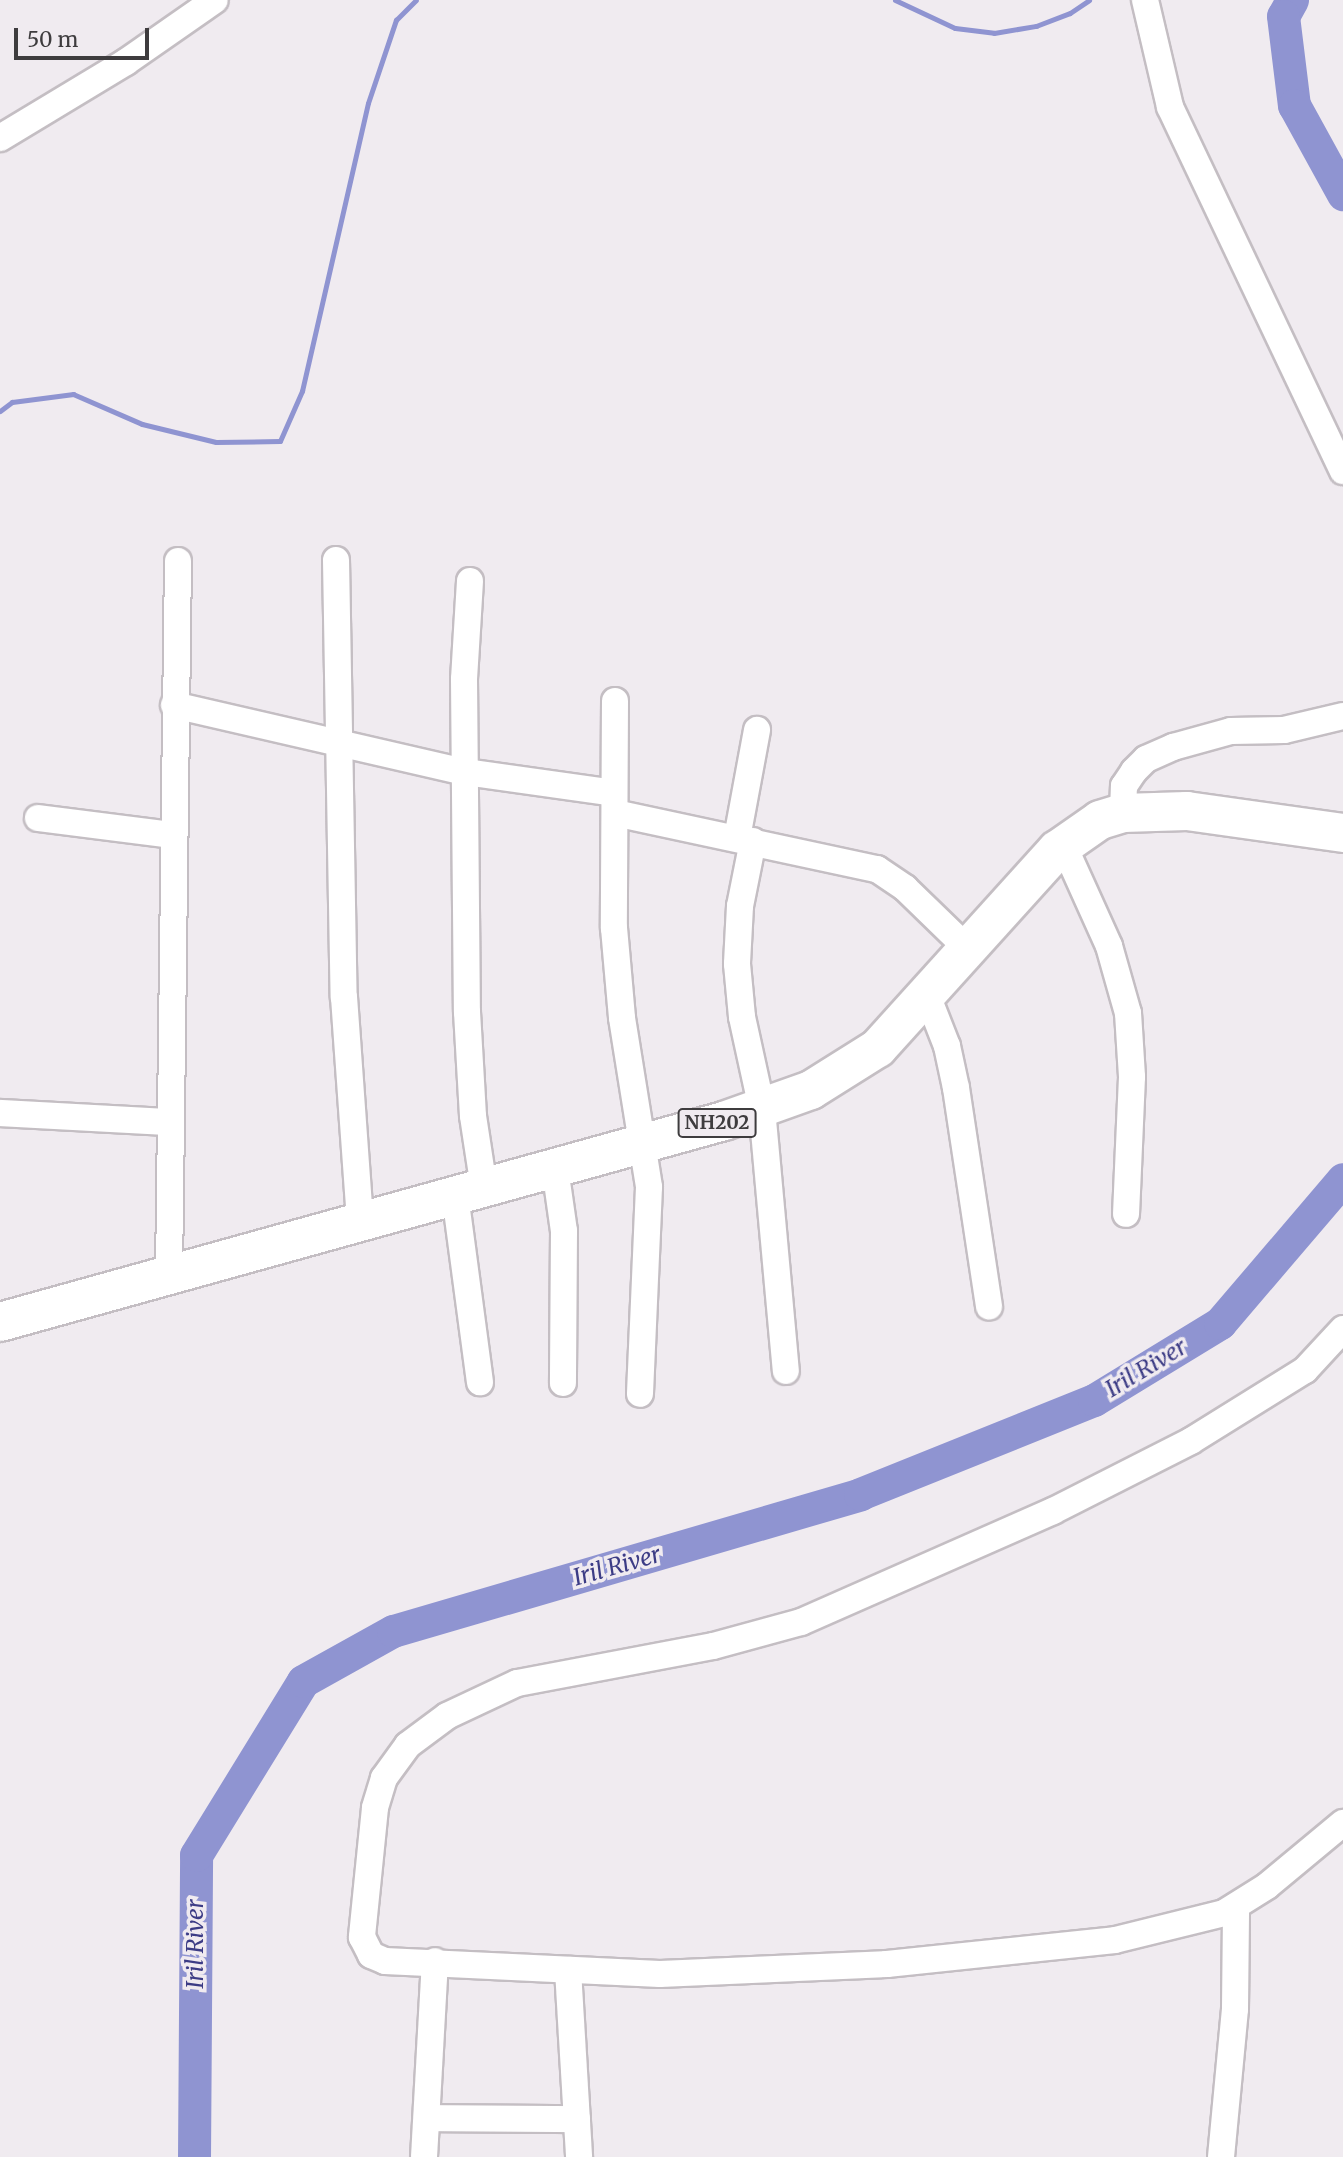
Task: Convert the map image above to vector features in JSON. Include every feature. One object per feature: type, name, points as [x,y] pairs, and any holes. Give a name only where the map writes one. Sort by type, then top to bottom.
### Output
[{"type":"highway","name":"NH202","points":[[0,1322],[762,1109],[837,1076],[878,1048],[1063,844],[1084,827],[1123,813],[1218,813],[1343,833]]},
{"type":"street","points":[[0,138],[126,62],[215,0]]},
{"type":"street","points":[[1146,8],[1170,107],[1343,471]]},
{"type":"street","points":[[336,560],[344,997],[360,1222]]},
{"type":"street","points":[[169,1275],[168,1122],[178,561]]},
{"type":"street","points":[[470,581],[466,772],[467,1012],[473,1116],[470,1191],[480,1382]]},
{"type":"street","points":[[615,701],[614,928],[621,1005],[649,1187],[640,1394]]},
{"type":"street","points":[[174,705],[614,803],[745,840],[877,869],[905,888],[967,948]]},
{"type":"street","points":[[1123,813],[1124,786],[1134,771],[1146,759],[1173,747],[1231,731],[1284,730],[1343,716]]},
{"type":"street","points":[[757,730],[745,840],[737,964],[742,1017],[762,1109],[786,1371]]},
{"type":"street","points":[[38,818],[172,835]]},
{"type":"street","points":[[1063,844],[1109,946],[1128,1013],[1132,1077],[1126,1214]]},
{"type":"street","points":[[927,995],[947,1046],[956,1088],[989,1307]]},
{"type":"street","points":[[0,1113],[168,1122]]},
{"type":"street","points":[[555,1168],[564,1231],[563,1383]]},
{"type":"street","points":[[1343,1329],[1305,1370],[1191,1441],[1053,1511],[826,1612],[713,1646],[517,1683],[447,1716],[408,1745],[384,1778],[374,1808],[363,1915],[364,1947],[371,1955],[385,1961],[687,1973],[887,1964],[1115,1940],[1178,1927],[1236,1907],[1343,1823]]},
{"type":"street","points":[[1221,2157],[1235,2009],[1236,1907]]},
{"type":"street","points":[[424,2157],[435,1961]]},
{"type":"street","points":[[568,1970],[579,2157]]},
{"type":"street","points":[[427,2118],[578,2119]]},
{"type":"waterway","points":[[0,411],[12,402],[73,394],[142,424],[216,442],[280,441],[302,391],[368,103],[396,20],[416,0]]},
{"type":"waterway","points":[[895,0],[955,28],[994,33],[1036,26],[1070,13],[1089,0]]},
{"type":"waterway","name":"Iril River","points":[[1292,0],[1283,16],[1294,105],[1343,194]]},
{"type":"waterway","name":"Iril River","points":[[194,2157],[196,1855],[303,1681],[393,1631],[860,1494],[1094,1400],[1220,1323],[1343,1179]]}]
